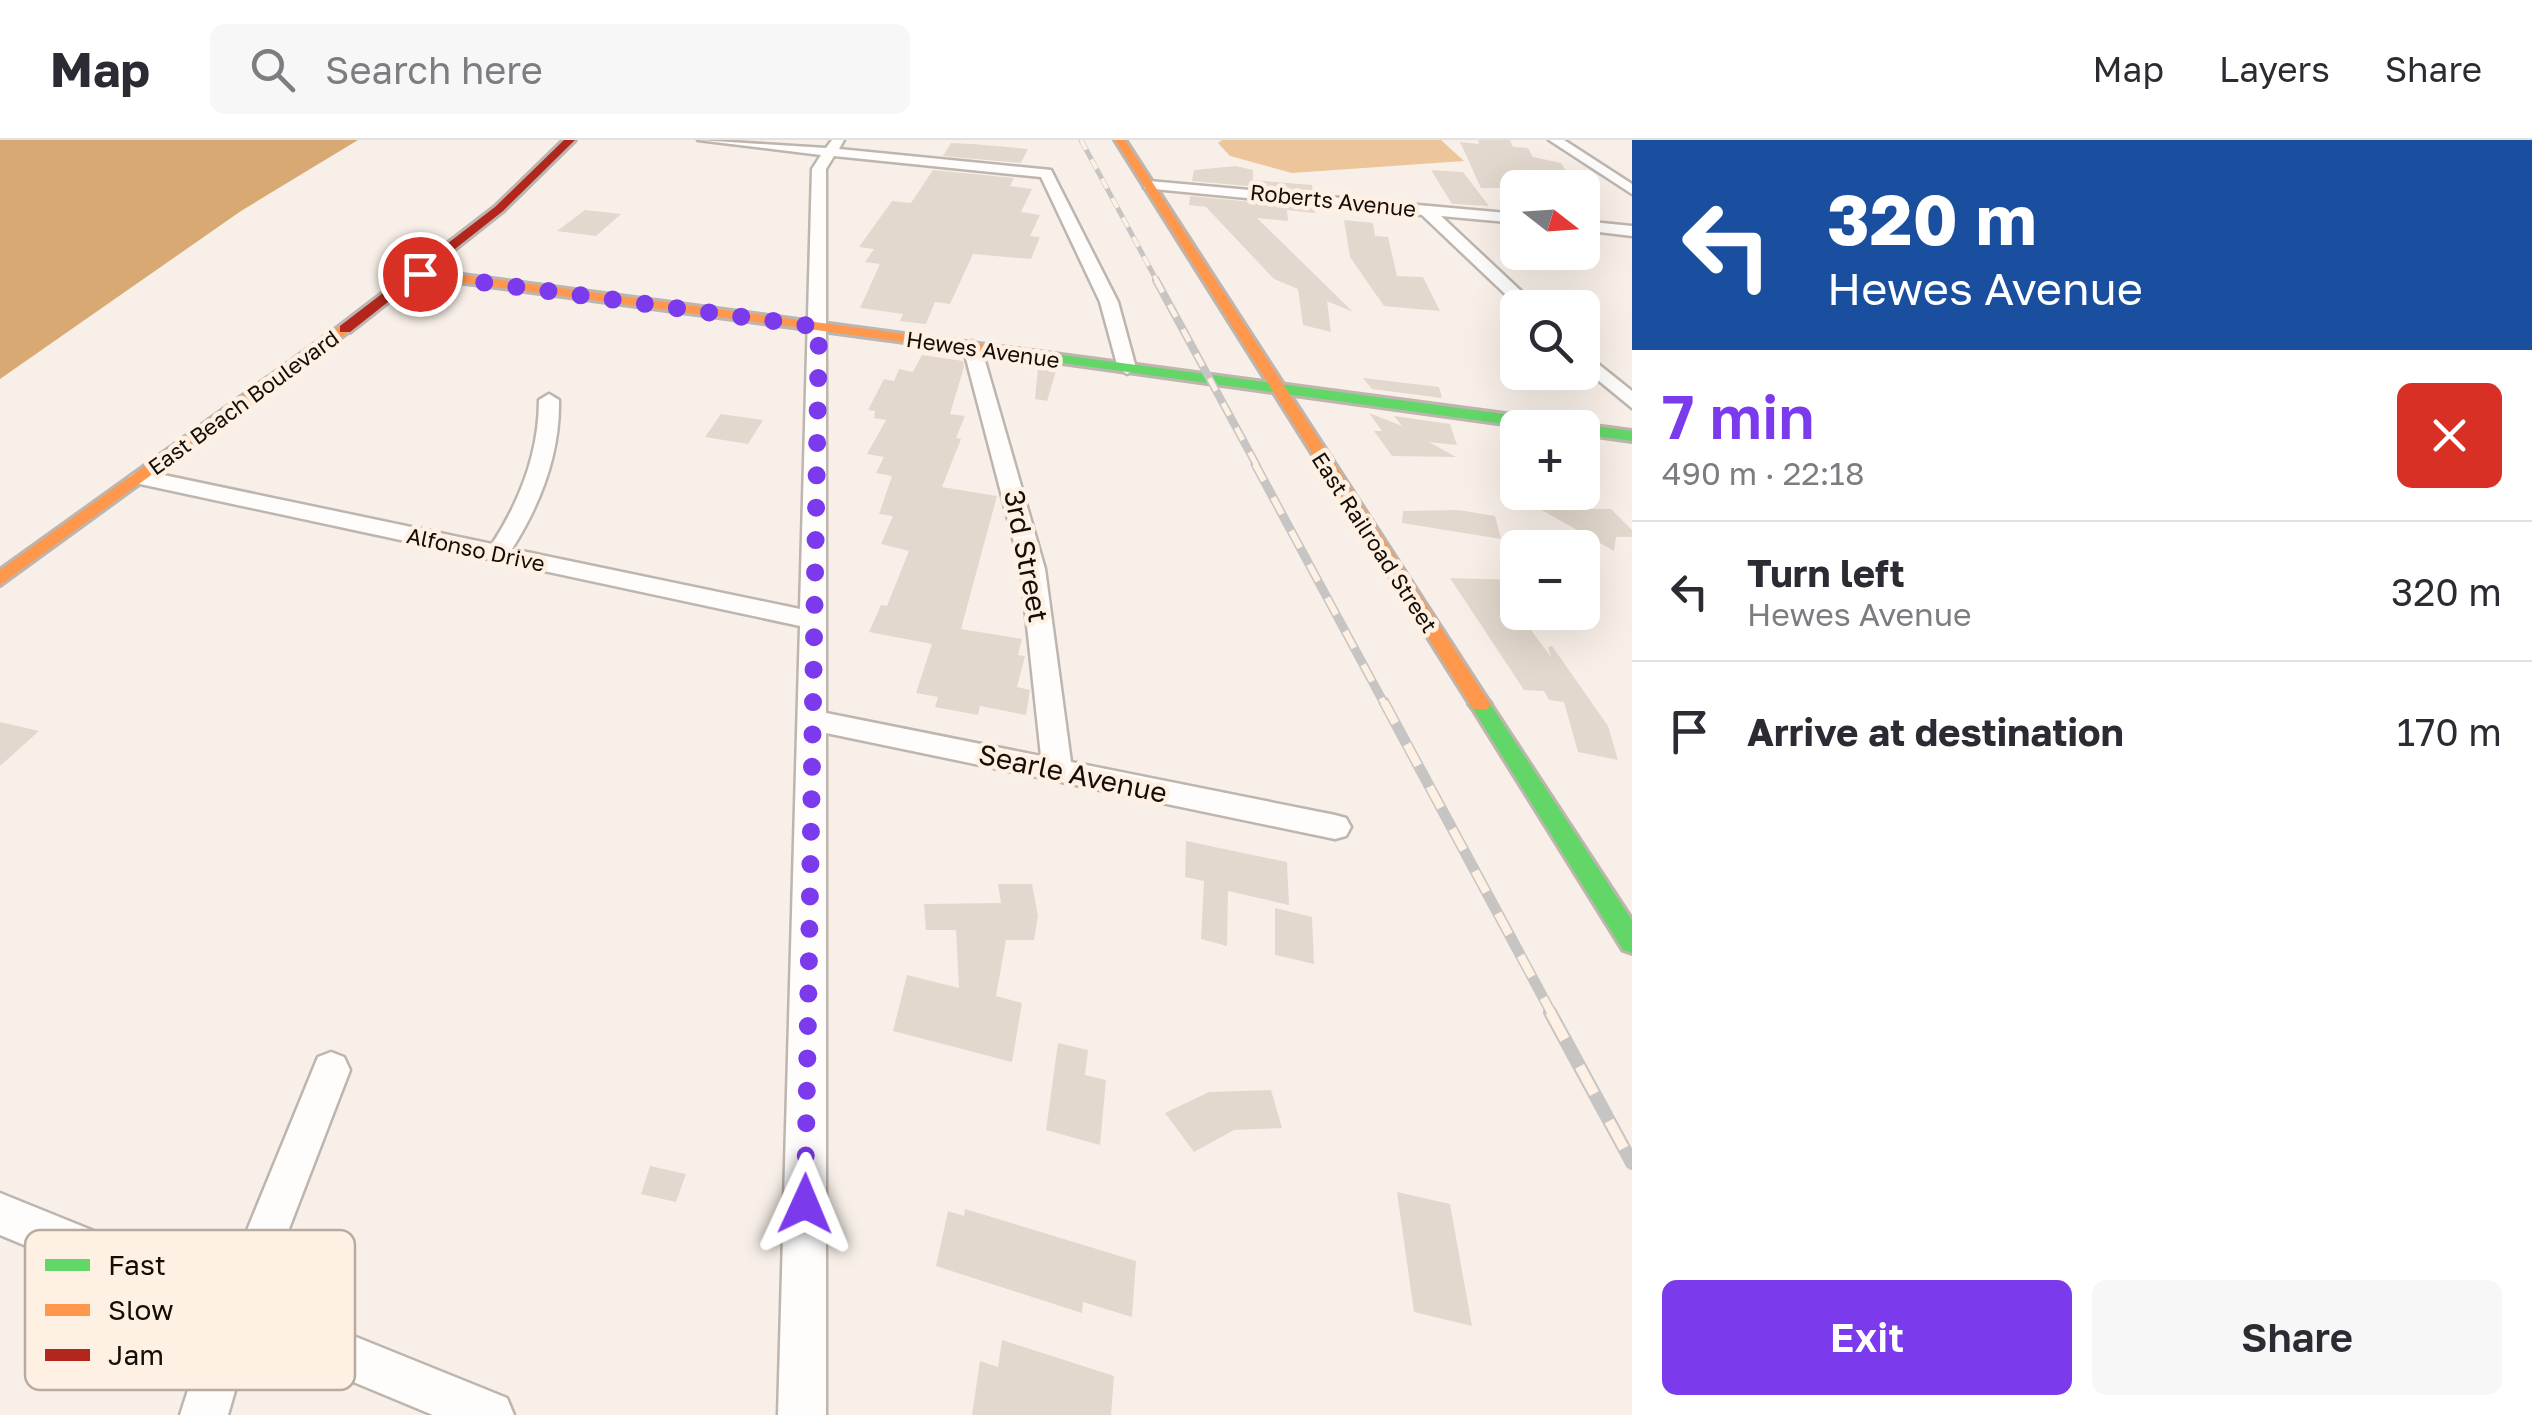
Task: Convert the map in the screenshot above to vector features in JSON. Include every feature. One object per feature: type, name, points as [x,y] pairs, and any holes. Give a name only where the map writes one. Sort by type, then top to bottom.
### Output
[{"type":"main road","name":"East Beach Boulevard","points":[[0,554],[395,270],[499,186],[540,140]]},
{"type":"main road","name":"East Beach Boulevard","points":[[0,579],[420,274],[499,208],[570,140]]},
{"type":"main road","name":"East Railroad Street","points":[[1120,140],[1632,942]]},
{"type":"main road","name":"Hewes Avenue","points":[[395,270],[1500,418]]},
{"type":"main road","points":[[1600,432],[1632,436]]},
{"type":"street","points":[[704,140],[832,146],[1046,174],[1109,302],[1127,368]]},
{"type":"street","points":[[1555,140],[1632,190]]},
{"type":"street","points":[[802,1415],[819,170],[832,146]]},
{"type":"street","name":"Roberts Avenue","points":[[1149,186],[1500,217]]},
{"type":"street","points":[[1426,210],[1512,290]]},
{"type":"street","points":[[1600,227],[1632,230]]},
{"type":"street","name":"3rd Street","points":[[972,347],[1033,569],[1057,770]]},
{"type":"street","points":[[1600,373],[1632,402]]},
{"type":"street","points":[[497,554],[519,523],[532,486],[551,425],[549,400]]},
{"type":"street","name":"Alfonso Drive","points":[[140,478],[813,620]]},
{"type":"street","name":"Searle Avenue","points":[[812,720],[1335,827]]},
{"type":"street","points":[[1598,889],[1632,896]]},
{"type":"street","points":[[267,1230],[331,1070]]},
{"type":"street","points":[[0,1214],[38,1230]]},
{"type":"street","points":[[355,1361],[490,1415]]},
{"type":"street","points":[[204,1415],[211,1390]]},
{"type":"shaded area","points":[[0,140],[358,140],[241,211],[0,379]]},
{"type":"shaded area","points":[[1441,140],[1464,161],[1292,173],[1230,156],[1218,143]]},
{"type":"building","points":[[1478,140],[1510,140],[1513,147],[1528,148],[1533,157],[1561,163],[1565,170],[1500,170],[1500,188],[1481,188],[1460,142],[1479,144]]},
{"type":"building","points":[[951,143],[1028,149],[1021,163],[943,156]]},
{"type":"building","points":[[1236,166],[1253,170],[1253,180],[1312,185],[1313,192],[1192,181],[1194,170]]},
{"type":"building","points":[[933,170],[1014,178],[1010,186],[1032,189],[1021,212],[1040,215],[1030,236],[1040,237],[1031,259],[973,254],[950,304],[935,302],[926,324],[900,321],[903,314],[860,308],[880,264],[865,262],[874,249],[859,247],[892,201],[911,203]]},
{"type":"building","points":[[1431,170],[1463,172],[1489,206],[1452,204]]},
{"type":"building","points":[[1190,196],[1315,208],[1315,213],[1287,210],[1288,221],[1257,218],[1353,312],[1327,301],[1331,332],[1303,325],[1298,289],[1274,279],[1206,207],[1189,205]]},
{"type":"building","points":[[585,210],[621,214],[596,236],[557,231]]},
{"type":"building","points":[[1344,220],[1373,223],[1375,236],[1388,237],[1397,276],[1423,277],[1440,311],[1384,306],[1350,257]]},
{"type":"building","points":[[922,355],[963,361],[964,367],[950,414],[965,416],[956,438],[961,439],[942,487],[997,496],[961,629],[1022,639],[1018,655],[1025,656],[1017,687],[1030,690],[1026,715],[980,706],[978,715],[935,707],[938,697],[916,693],[932,644],[869,632],[881,605],[887,606],[909,551],[881,544],[893,516],[879,514],[892,476],[876,473],[884,457],[867,454],[886,420],[874,418],[875,411],[868,410],[884,379],[894,381],[899,369],[913,372]]},
{"type":"building","points":[[1038,368],[1056,371],[1047,401],[1035,399]]},
{"type":"building","points":[[1363,378],[1439,387],[1442,398],[1372,389]]},
{"type":"building","points":[[1369,413],[1402,426],[1394,416],[1450,424],[1457,445],[1429,442],[1456,457],[1392,456],[1374,431],[1382,431]]},
{"type":"building","points":[[721,414],[763,420],[748,444],[705,437]]},
{"type":"building","points":[[1611,509],[1632,530],[1632,537],[1616,537],[1614,551],[1600,543],[1600,530],[1577,530],[1542,510]]},
{"type":"building","points":[[1459,510],[1495,516],[1500,539],[1402,523],[1403,511]]},
{"type":"building","points":[[1450,578],[1500,579],[1500,630],[1531,630],[1551,657],[1548,647],[1552,646],[1608,726],[1618,760],[1578,752],[1564,702],[1549,700],[1544,691],[1524,690]]},
{"type":"building","points":[[0,722],[39,731],[0,766]]},
{"type":"building","points":[[1186,841],[1287,862],[1289,905],[1228,891],[1227,946],[1201,939],[1204,881],[1185,877]]},
{"type":"building","points":[[998,884],[1032,884],[1038,916],[1034,940],[1006,940],[996,996],[1022,1003],[1012,1062],[893,1031],[907,975],[959,988],[956,930],[926,930],[924,904],[1001,903]]},
{"type":"building","points":[[1275,908],[1312,917],[1314,964],[1275,955]]},
{"type":"building","points":[[1058,1043],[1088,1050],[1085,1075],[1106,1080],[1100,1145],[1046,1130]]},
{"type":"building","points":[[1271,1090],[1282,1128],[1234,1130],[1194,1152],[1165,1113],[1209,1092]]},
{"type":"building","points":[[650,1166],[686,1174],[676,1202],[641,1194]]},
{"type":"building","points":[[1397,1192],[1450,1204],[1472,1326],[1414,1312]]},
{"type":"building","points":[[965,1209],[1136,1261],[1132,1317],[1083,1302],[1082,1313],[936,1266],[948,1211],[964,1216]]},
{"type":"building","points":[[1002,1340],[1114,1376],[1111,1415],[972,1415],[980,1361],[998,1367]]},
{"type":"railway","points":[[1081,140],[1158,283]]},
{"type":"railway","points":[[1156,280],[1257,466]]},
{"type":"railway","points":[[1255,464],[1385,705]]},
{"type":"railway","points":[[1384,702],[1552,1014]]},
{"type":"railway","points":[[1550,1012],[1632,1163]]},
{"type":"traffic: fast","points":[[1031,355],[1500,418]]},
{"type":"traffic: fast","points":[[1600,432],[1632,436]]},
{"type":"traffic: fast","points":[[1480,704],[1632,942]]},
{"type":"traffic: slow","points":[[1120,140],[1480,704]]},
{"type":"traffic: slow","points":[[395,270],[1031,355]]},
{"type":"traffic: slow","points":[[0,579],[345,329]]},
{"type":"traffic: jam","points":[[345,329],[499,209],[570,140]]},
{"type":"route","points":[[420,274],[819,327],[805,1204]]}]
